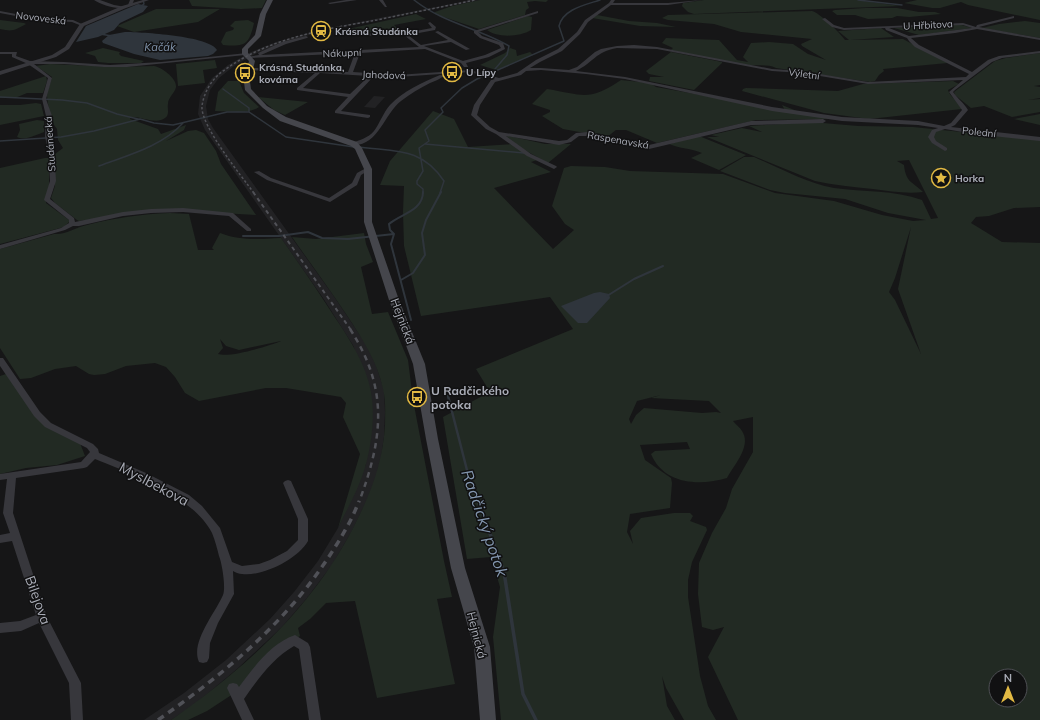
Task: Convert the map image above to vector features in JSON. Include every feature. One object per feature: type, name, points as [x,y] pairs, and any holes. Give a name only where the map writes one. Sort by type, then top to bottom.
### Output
[{"type":"main road","points":[[270,0],[263,14],[258,36],[245,49],[247,56],[252,61],[247,82],[248,90],[256,99],[276,115],[291,122],[354,144]]},
{"type":"main road","name":"Hejnická","points":[[354,144],[362,153],[368,169],[368,222],[394,300],[419,364],[456,560],[482,647],[488,720]]},
{"type":"street","points":[[96,0],[113,6],[124,7]]},
{"type":"street","points":[[0,73],[64,50],[71,43],[76,30],[82,25],[124,7],[131,2],[147,0]]},
{"type":"street","points":[[332,7],[329,1],[355,0]]},
{"type":"street","points":[[381,0],[386,6]]},
{"type":"street","points":[[405,34],[420,46],[463,62],[470,71],[497,78],[519,74],[527,70],[538,61],[560,50],[579,33],[586,21],[611,2],[668,4],[700,0]]},
{"type":"street","points":[[595,14],[617,7],[631,8]]},
{"type":"street","name":"Novoveská","points":[[0,12],[37,19],[73,21],[82,25]]},
{"type":"street","points":[[463,62],[487,56],[503,49],[501,44],[481,37],[475,32],[537,12]]},
{"type":"street","name":"U Hřbitova","points":[[881,28],[909,37],[976,28],[1013,17]]},
{"type":"street","name":"U Hřbitova","points":[[824,19],[838,28],[881,28],[963,24],[976,28],[1040,39]]},
{"type":"street","points":[[350,35],[413,33],[434,29],[430,23]]},
{"type":"street","points":[[411,26],[415,31],[413,33]]},
{"type":"street","points":[[437,32],[468,49]]},
{"type":"street","name":"Nákupní","points":[[257,56],[284,43],[306,36]]},
{"type":"street","name":"U Hřbitova","points":[[909,37],[910,40],[917,46],[973,74]]},
{"type":"street","points":[[420,46],[453,40]]},
{"type":"street","name":"Výletní","points":[[571,71],[578,70],[597,53],[604,49],[645,47],[772,70],[802,72],[868,83],[968,78]]},
{"type":"street","name":"Nákupní","points":[[28,64],[56,62],[108,66],[136,65],[247,56],[426,48]]},
{"type":"street","points":[[350,74],[358,52]]},
{"type":"street","points":[[945,149],[934,142],[931,137],[934,131],[953,124],[965,110],[963,105],[953,96],[951,92],[952,89],[960,85],[990,61],[1001,57],[1040,52]]},
{"type":"street","points":[[0,53],[15,53],[14,56],[28,64]]},
{"type":"street","name":"Studánecká","points":[[28,64],[50,78],[44,99],[49,116],[48,138],[51,149],[53,181],[48,200],[72,219],[72,224]]},
{"type":"street","name":"Polední","points":[[527,70],[542,68],[624,78],[772,109],[842,119],[918,123],[963,131],[1040,139]]},
{"type":"street","name":"Jahodová","points":[[250,69],[419,76],[470,71]]},
{"type":"street","points":[[318,72],[299,89],[351,96]]},
{"type":"street","points":[[354,144],[366,140],[376,134],[392,106],[406,95],[427,82],[451,73]]},
{"type":"street","points":[[368,116],[338,112],[351,96],[372,75]]},
{"type":"street","name":"Raspenavská","points":[[497,78],[493,81],[476,106],[474,115],[488,128],[529,154],[554,167]]},
{"type":"street","name":"Raspenavská","points":[[498,133],[558,143],[569,141],[578,134],[588,134],[649,146],[751,123],[810,120],[930,125]]},
{"type":"street","points":[[953,124],[963,131]]},
{"type":"street","points":[[258,172],[269,179],[330,200],[355,184],[357,176],[368,169]]},
{"type":"street","points":[[0,247],[63,229],[72,224],[151,211],[183,210],[231,214],[248,230]]},
{"type":"street","points":[[0,360],[37,414],[48,425],[90,446],[94,451],[94,455],[84,465],[0,477]]},
{"type":"street","name":"Myslbekova","points":[[94,455],[143,475],[186,498],[199,509],[216,531],[228,565],[229,594],[213,621],[204,643],[203,658]]},
{"type":"street","name":"Bilejova","points":[[12,476],[8,513],[42,617],[75,683],[77,720]]},
{"type":"street","points":[[228,565],[242,570],[259,568],[291,554],[303,541],[303,519],[288,483]]},
{"type":"street","points":[[0,539],[16,536]]},
{"type":"street","points":[[0,628],[21,626],[42,617]]},
{"type":"street","points":[[248,720],[236,693],[283,646],[295,640],[304,647],[315,720]]},
{"type":"shaded area","points":[[189,0],[266,0],[262,8],[241,9],[192,6]]},
{"type":"shaded area","points":[[471,0],[480,0],[322,31],[280,44],[257,53],[234,66],[219,78],[210,90],[206,106],[208,119],[213,128],[333,295],[366,344],[376,365],[384,390],[384,437],[380,465],[371,492],[352,531],[332,565],[307,598],[282,627],[237,669],[194,705],[171,720],[144,720],[184,693],[226,660],[270,619],[294,592],[318,561],[338,528],[366,464],[354,347],[323,298],[205,130],[198,114],[200,96],[212,78],[228,65],[251,52],[276,42],[319,30]]},
{"type":"shaded area","points":[[480,0],[548,0],[546,2],[527,2],[529,8],[526,10],[525,15],[479,29],[435,14],[435,12],[452,6]]},
{"type":"shaded area","points":[[704,0],[857,0],[900,6],[694,14],[688,12],[682,6],[683,3]]},
{"type":"shaded area","points":[[917,0],[1040,0],[1040,20],[968,5],[961,2],[940,8],[904,3]]},
{"type":"shaded area","points":[[865,8],[897,8],[941,14],[868,19],[855,15],[837,15],[832,11]]},
{"type":"shaded area","points":[[156,9],[220,9],[198,22],[134,32],[117,26]]},
{"type":"shaded area","points":[[812,11],[825,19],[845,40],[849,40],[838,31],[881,28],[894,37],[850,40],[903,39],[948,63],[883,69],[884,71],[875,81],[870,82],[769,66],[730,62],[671,50],[673,48],[662,43],[666,38],[719,40],[737,60],[748,62],[743,57],[751,43],[769,42],[793,44],[808,54],[826,60],[802,46],[801,44],[812,39],[741,32],[714,24],[668,20],[662,18],[668,15]]},
{"type":"shaded area","points":[[416,14],[426,19],[394,25],[399,30],[353,33],[348,29]]},
{"type":"shaded area","points":[[597,15],[676,27],[640,26],[592,18]]},
{"type":"shaded area","points":[[528,16],[532,17],[531,30],[521,34],[509,36],[491,33],[487,30]]},
{"type":"shaded area","points":[[0,20],[26,24],[14,30],[4,30],[0,29]]},
{"type":"shaded area","points":[[248,20],[254,23],[250,36],[245,43],[236,46],[223,45],[221,42],[226,32],[233,30],[234,28],[230,26],[235,21]]},
{"type":"shaded area","points":[[1025,21],[1040,23],[1040,38],[982,28],[999,24]]},
{"type":"shaded area","points":[[958,24],[972,28],[919,35],[894,28]]},
{"type":"shaded area","points":[[103,48],[120,52],[119,54],[121,56],[144,61],[141,63],[98,62],[95,56],[85,53]]},
{"type":"shaded area","points":[[510,48],[516,50],[517,56],[530,52],[533,55],[496,70],[480,65],[505,53]]},
{"type":"shaded area","points":[[671,52],[722,63],[694,90],[649,81],[650,77],[664,77],[649,74],[646,71]]},
{"type":"shaded area","points":[[1040,53],[1040,85],[1034,86],[1040,87],[1040,98],[1028,100],[1040,99],[1040,112],[1012,117],[984,106],[971,108],[955,95],[954,92],[995,61]]},
{"type":"shaded area","points":[[215,60],[217,68],[203,70],[205,83],[178,86],[176,64]]},
{"type":"shaded area","points":[[50,64],[117,67],[154,66],[164,71],[174,80],[176,84],[176,87],[168,102],[167,117],[157,121],[135,117],[131,117],[130,119],[158,129],[161,134],[186,125],[184,130],[166,141],[188,131],[196,130],[204,133],[216,151],[221,164],[256,215],[169,210],[79,221],[77,220],[55,203],[51,198],[55,186],[55,154],[63,148],[58,140],[57,129],[51,117],[48,104],[47,94],[52,77],[36,66]]},
{"type":"shaded area","points":[[46,76],[47,81],[43,93],[27,93],[15,98],[0,98],[0,91]]},
{"type":"shaded area","points":[[621,80],[650,83],[656,87],[785,110],[782,105],[802,113],[830,119],[756,120],[657,143],[626,130],[616,130],[607,137],[563,129],[542,116],[550,112],[550,110],[532,104],[547,89],[578,95],[586,95],[601,92]]},
{"type":"shaded area","points":[[228,81],[239,81],[244,93],[259,107],[244,112],[215,111],[218,92]]},
{"type":"shaded area","points":[[953,81],[959,84],[948,90],[962,109],[869,119],[824,113],[742,91],[746,88],[838,91],[863,84]]},
{"type":"shaded area","points":[[374,96],[385,97],[375,108],[364,107]]},
{"type":"shaded area","points":[[258,97],[308,102],[285,115],[274,110]]},
{"type":"shaded area","points":[[41,104],[44,116],[0,125],[0,105]]},
{"type":"shaded area","points":[[433,111],[454,119],[468,147],[512,144],[537,160],[531,162],[551,172],[494,188],[553,249],[574,230],[565,224],[552,206],[564,168],[571,166],[605,167],[630,171],[723,174],[775,193],[834,201],[882,215],[913,221],[926,220],[888,213],[845,199],[770,190],[720,171],[744,157],[754,157],[803,179],[824,186],[901,194],[922,200],[931,219],[938,218],[909,160],[897,161],[904,165],[908,179],[923,192],[898,192],[815,181],[707,137],[719,137],[711,135],[742,128],[762,132],[749,126],[811,122],[858,126],[913,127],[1040,140],[1040,207],[1014,208],[989,216],[976,217],[971,223],[1002,242],[1040,243],[1040,720],[738,720],[708,657],[724,627],[713,630],[702,627],[698,594],[699,563],[712,533],[726,508],[732,489],[753,452],[753,417],[733,421],[742,431],[745,437],[745,443],[741,455],[727,478],[717,481],[684,481],[674,477],[665,472],[657,464],[651,454],[655,451],[690,449],[687,442],[640,445],[645,460],[671,478],[670,508],[630,514],[627,532],[633,544],[630,531],[641,518],[674,513],[690,513],[693,516],[690,521],[706,527],[707,530],[692,562],[688,580],[688,597],[700,676],[708,706],[716,720],[684,720],[666,688],[662,676],[667,706],[675,720],[501,720],[493,637],[500,587],[491,557],[467,559],[443,417],[490,392],[476,369],[573,329],[550,297],[421,316],[404,246],[404,186],[380,185],[390,161]],"holes":[[[911,227],[898,289],[921,354],[895,300],[889,292]],[[661,395],[651,398],[709,401],[721,413],[702,413],[644,408],[636,415],[631,424],[629,419],[637,401]]]},
{"type":"shaded area","points":[[1040,114],[1040,125],[1014,119]]},
{"type":"shaded area","points":[[37,120],[44,121],[44,132],[27,138],[17,137],[20,130],[19,124]]},
{"type":"shaded area","points":[[506,136],[545,144],[571,144],[548,163],[521,148]]},
{"type":"shaded area","points":[[699,136],[746,155],[719,170],[691,158],[702,153],[669,144]]},
{"type":"shaded area","points":[[49,158],[49,186],[46,203],[69,220],[69,222],[64,227],[0,244],[0,168]]},
{"type":"shaded area","points":[[160,214],[189,214],[198,250],[214,250],[212,248],[220,233],[228,236],[243,238],[281,238],[342,327],[366,372],[371,392],[373,410],[368,456],[354,497],[338,528],[360,454],[343,417],[346,403],[341,397],[286,388],[266,388],[199,401],[185,393],[175,377],[166,367],[155,363],[126,366],[105,374],[94,375],[89,374],[76,366],[55,369],[31,378],[20,379],[0,348],[0,249],[54,234],[63,233],[83,226],[128,217]],"holes":[[[220,339],[226,346],[239,350],[281,341],[240,353],[224,355],[218,354],[223,348]]]},
{"type":"shaded area","points":[[364,233],[366,244],[373,262],[361,267],[372,314],[388,312],[408,360],[413,400],[452,597],[437,599],[455,684],[377,698],[355,601],[326,603],[310,619],[298,628],[300,636],[277,652],[233,694],[207,711],[188,720],[171,720],[227,678],[253,655],[278,631],[301,605],[323,578],[342,549],[368,496],[380,461],[384,438],[385,403],[380,379],[373,359],[358,332],[292,237],[316,239]]},
{"type":"shaded area","points":[[9,373],[47,427],[80,443],[85,456],[57,465],[26,468],[0,474],[0,376]]},
{"type":"water","points":[[138,4],[148,6],[143,12],[120,23],[114,30],[98,37],[76,42],[86,26]]},
{"type":"water","name":"Kačák","points":[[125,32],[189,38],[212,45],[217,50],[208,56],[160,60],[134,54],[103,43],[102,41],[109,35]]},
{"type":"water","points":[[600,292],[609,294],[610,298],[587,323],[578,323],[561,306],[594,293]]},
{"type":"waterway","points":[[141,6],[144,4],[143,0]]},
{"type":"waterway","points":[[414,0],[425,8],[449,20],[485,34],[509,46],[507,55],[495,69]]},
{"type":"waterway","name":"Radčický potok","points":[[421,159],[419,148],[429,141],[425,130],[443,112],[441,108],[462,88],[477,79],[564,41],[559,26],[565,15],[575,8],[600,0]]},
{"type":"waterway","points":[[858,0],[902,5]]},
{"type":"waterway","points":[[100,34],[112,36]]},
{"type":"waterway","points":[[223,89],[249,108],[249,112]]},
{"type":"waterway","points":[[0,97],[62,100],[87,103],[117,114],[138,119]]},
{"type":"waterway","points":[[0,141],[61,137],[94,131],[140,119],[154,123],[173,125],[227,112],[249,112]]},
{"type":"waterway","points":[[249,112],[286,137],[354,147]]},
{"type":"waterway","points":[[99,166],[133,154],[154,144],[165,138],[183,123]]},
{"type":"waterway","points":[[425,144],[524,153]]},
{"type":"waterway","points":[[359,147],[407,153],[421,159]]},
{"type":"waterway","points":[[421,159],[435,170],[444,181],[440,193]]},
{"type":"waterway","name":"Radčický potok","points":[[421,159],[423,171],[417,181],[417,184],[423,189],[423,192]]},
{"type":"waterway","name":"Radčický potok","points":[[394,234],[390,230],[389,224],[415,208],[419,204],[423,192]]},
{"type":"waterway","points":[[401,280],[413,273],[425,255],[422,233],[426,220],[441,192]]},
{"type":"waterway","points":[[243,236],[279,236],[308,232],[322,238],[348,239],[394,234]]},
{"type":"waterway","name":"Radčický potok","points":[[394,234],[391,244],[411,320]]},
{"type":"waterway","points":[[607,296],[634,279],[663,266]]},
{"type":"waterway","name":"Radčický potok","points":[[448,396],[468,474],[478,502]]},
{"type":"waterway","name":"Radčický potok","points":[[478,501],[504,572],[523,694],[536,720]]},
{"type":"railway","points":[[254,193],[214,138],[203,115],[202,106],[207,90],[213,80],[221,72],[243,58],[279,42],[298,36],[475,0]]},
{"type":"railway","points":[[253,192],[351,330]]},
{"type":"railway","points":[[350,329],[363,351],[371,372],[376,393],[378,414],[377,435],[373,456],[359,502]]},
{"type":"railway","points":[[158,720],[230,666],[274,625],[313,580],[350,522],[359,501]]},
{"type":"place","name":"Krásná Studánka","points":[[321,31]]},
{"type":"place","name":"U Lípy","points":[[452,72]]},
{"type":"place","name":"Krásná Studánka, kovárna","points":[[245,73]]},
{"type":"place","name":"Horka","points":[[941,178]]},
{"type":"place","name":"U Radčického potoka","points":[[417,397]]}]
